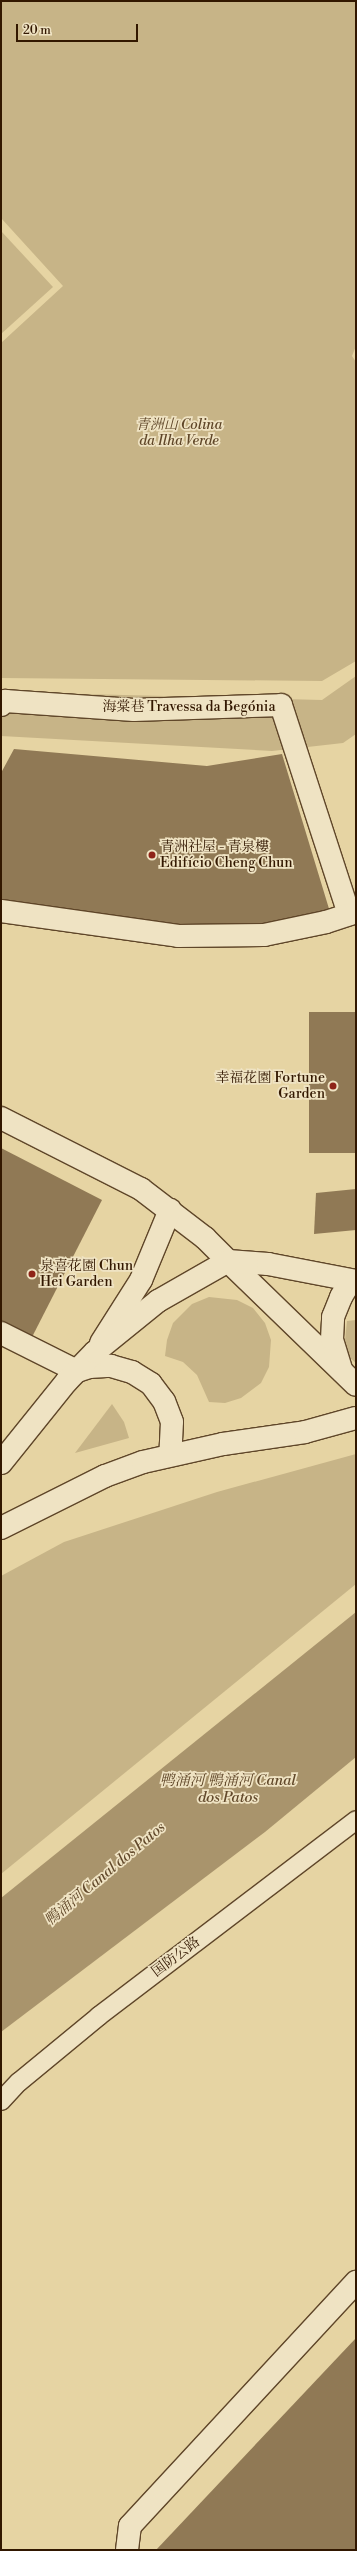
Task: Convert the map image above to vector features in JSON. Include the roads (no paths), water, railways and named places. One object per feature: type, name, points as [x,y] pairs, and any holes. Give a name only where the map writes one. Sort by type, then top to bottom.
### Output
[{"type":"street","name":"海棠巷 Travessa da Begónia","points":[[1,705],[5,701],[134,710],[281,705],[353,913]]},
{"type":"street","points":[[1,911],[178,936],[264,935],[326,922],[353,913]]},
{"type":"street","points":[[1,1118],[104,1169],[170,1210],[205,1238],[352,1381]]},
{"type":"street","points":[[95,1352],[141,1280],[170,1210]]},
{"type":"street","points":[[1,1464],[77,1371],[95,1352],[158,1301],[228,1261],[268,1264],[356,1281]]},
{"type":"street","points":[[352,1381],[335,1355],[331,1328],[341,1297],[347,1287],[356,1281]]},
{"type":"street","points":[[1,1334],[77,1371],[89,1367],[111,1366],[132,1372],[150,1384],[164,1401],[172,1422],[170,1455]]},
{"type":"street","points":[[1,1528],[105,1476],[170,1455],[223,1444],[304,1432],[356,1418]]},
{"type":"street","points":[[127,2550],[130,2526],[356,2282]]},
{"type":"lane","name":"国防公路","points":[[1,2101],[19,2082],[99,2016],[356,1820]]},
{"type":"water","name":"鸭涌河 鴨涌河 Canal dos Patos","points":[[356,1612],[356,1757],[265,1832],[1,2032],[1,1898]]},
{"type":"place","name":"青洲社屋 - 青泉樓 Edifício Cheng Chun","points":[[152,855]]},
{"type":"place","name":"幸福花園 Fortune Garden","points":[[333,1086]]},
{"type":"place","name":"泉喜花園 Chun Hei Garden","points":[[32,1274]]},
{"type":"park label","name":"青洲山 Colina da Ilha Verde","points":[[179,434]]},
{"type":"water label","name":"鴨涌河 Canal dos Patos","points":[[105,1874]]}]
